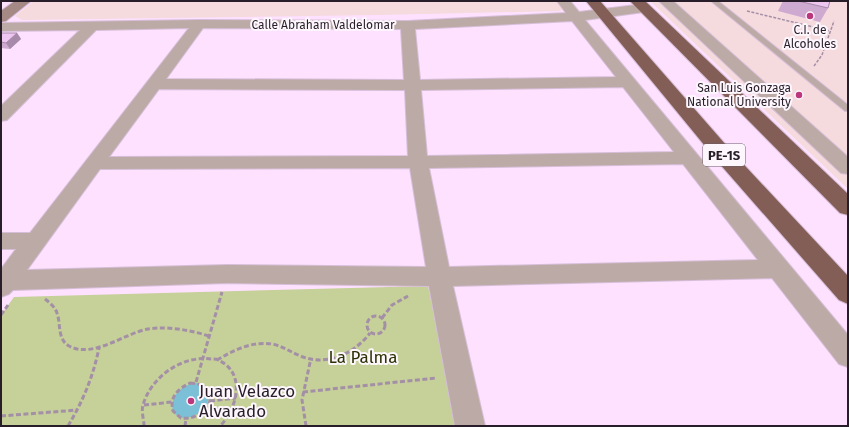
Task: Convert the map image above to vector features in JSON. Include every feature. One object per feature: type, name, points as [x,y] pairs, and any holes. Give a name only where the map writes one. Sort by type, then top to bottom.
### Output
[{"type":"highway","points":[[641,4],[848,207]]},
{"type":"highway","name":"PE-1S","points":[[598,7],[726,158],[848,293]]},
{"type":"main road","points":[[1,18],[24,1]]},
{"type":"street","points":[[563,1],[575,18],[690,158],[848,355]]},
{"type":"street","points":[[665,1],[848,168]]},
{"type":"street","name":"Calle Abraham Valdelomar","points":[[1,27],[91,27],[199,24],[408,25],[575,18],[598,7],[641,4]]},
{"type":"street","points":[[4,284],[199,24]]},
{"type":"street","points":[[408,25],[418,162],[439,277],[470,426]]},
{"type":"street","points":[[1,116],[91,27]]},
{"type":"street","points":[[154,84],[413,85],[628,82]]},
{"type":"street","points":[[94,163],[418,162],[690,158]]},
{"type":"street","points":[[1,241],[37,242]]},
{"type":"street","points":[[4,284],[227,274],[439,277],[779,269]]},
{"type":"lane","points":[[716,2],[848,109]]},
{"type":"path","points":[[716,2],[830,31]]},
{"type":"path","points":[[803,71],[813,67],[822,56],[834,21]]},
{"type":"path","points":[[196,382],[222,292]]},
{"type":"path","points":[[42,296],[52,305],[57,313],[59,332],[62,340],[70,347],[81,349],[99,348],[144,329],[181,328],[209,336]]},
{"type":"path","points":[[382,318],[392,305],[410,296]]},
{"type":"path","points":[[375,316],[382,318],[386,324],[384,330],[379,334],[370,333],[366,327],[369,319],[375,316]]},
{"type":"path","points":[[218,360],[244,346],[259,344],[272,344],[306,358],[316,359],[339,356],[361,345],[370,333]]},
{"type":"path","points":[[68,426],[78,410],[92,379],[99,348]]},
{"type":"path","points":[[144,426],[142,410],[146,396],[155,382],[167,370],[181,362],[196,358],[210,358],[222,362],[232,370],[237,381],[236,398],[232,410],[220,426]]},
{"type":"path","points":[[306,426],[302,405],[303,392],[311,358]]},
{"type":"path","points":[[303,392],[439,377]]},
{"type":"path","points":[[196,382],[207,385],[210,389],[210,400],[202,412],[196,416],[186,419],[177,417],[171,408],[174,395],[184,386],[196,382]]},
{"type":"path","points":[[210,400],[236,398]]},
{"type":"path","points":[[144,405],[172,402]]},
{"type":"path","points":[[1,416],[78,410]]},
{"type":"path","points":[[185,426],[186,419]]},
{"type":"shaded area","points":[[34,1],[561,1],[566,7],[560,11],[379,15],[22,20],[15,16]]},
{"type":"shaded area","name":"San Luis Gonzaga National University","points":[[650,1],[848,1],[848,189]]},
{"type":"green space","name":"La Palma","points":[[428,286],[457,426],[1,426],[1,315],[14,297]]},
{"type":"water","points":[[196,383],[204,386],[209,391],[207,404],[202,410],[188,418],[176,415],[172,405],[175,397],[181,389]]},
{"type":"building","points":[[798,1],[830,1],[828,8]]},
{"type":"building","points":[[1,33],[17,33],[6,43],[1,42]]},
{"type":"place","name":"C.I. de Alcoholes","points":[[810,16]]},
{"type":"place","name":"San Luis Gonzaga National University","points":[[799,95]]},
{"type":"place","name":"Juan Velazco Alvarado","points":[[191,401]]}]
